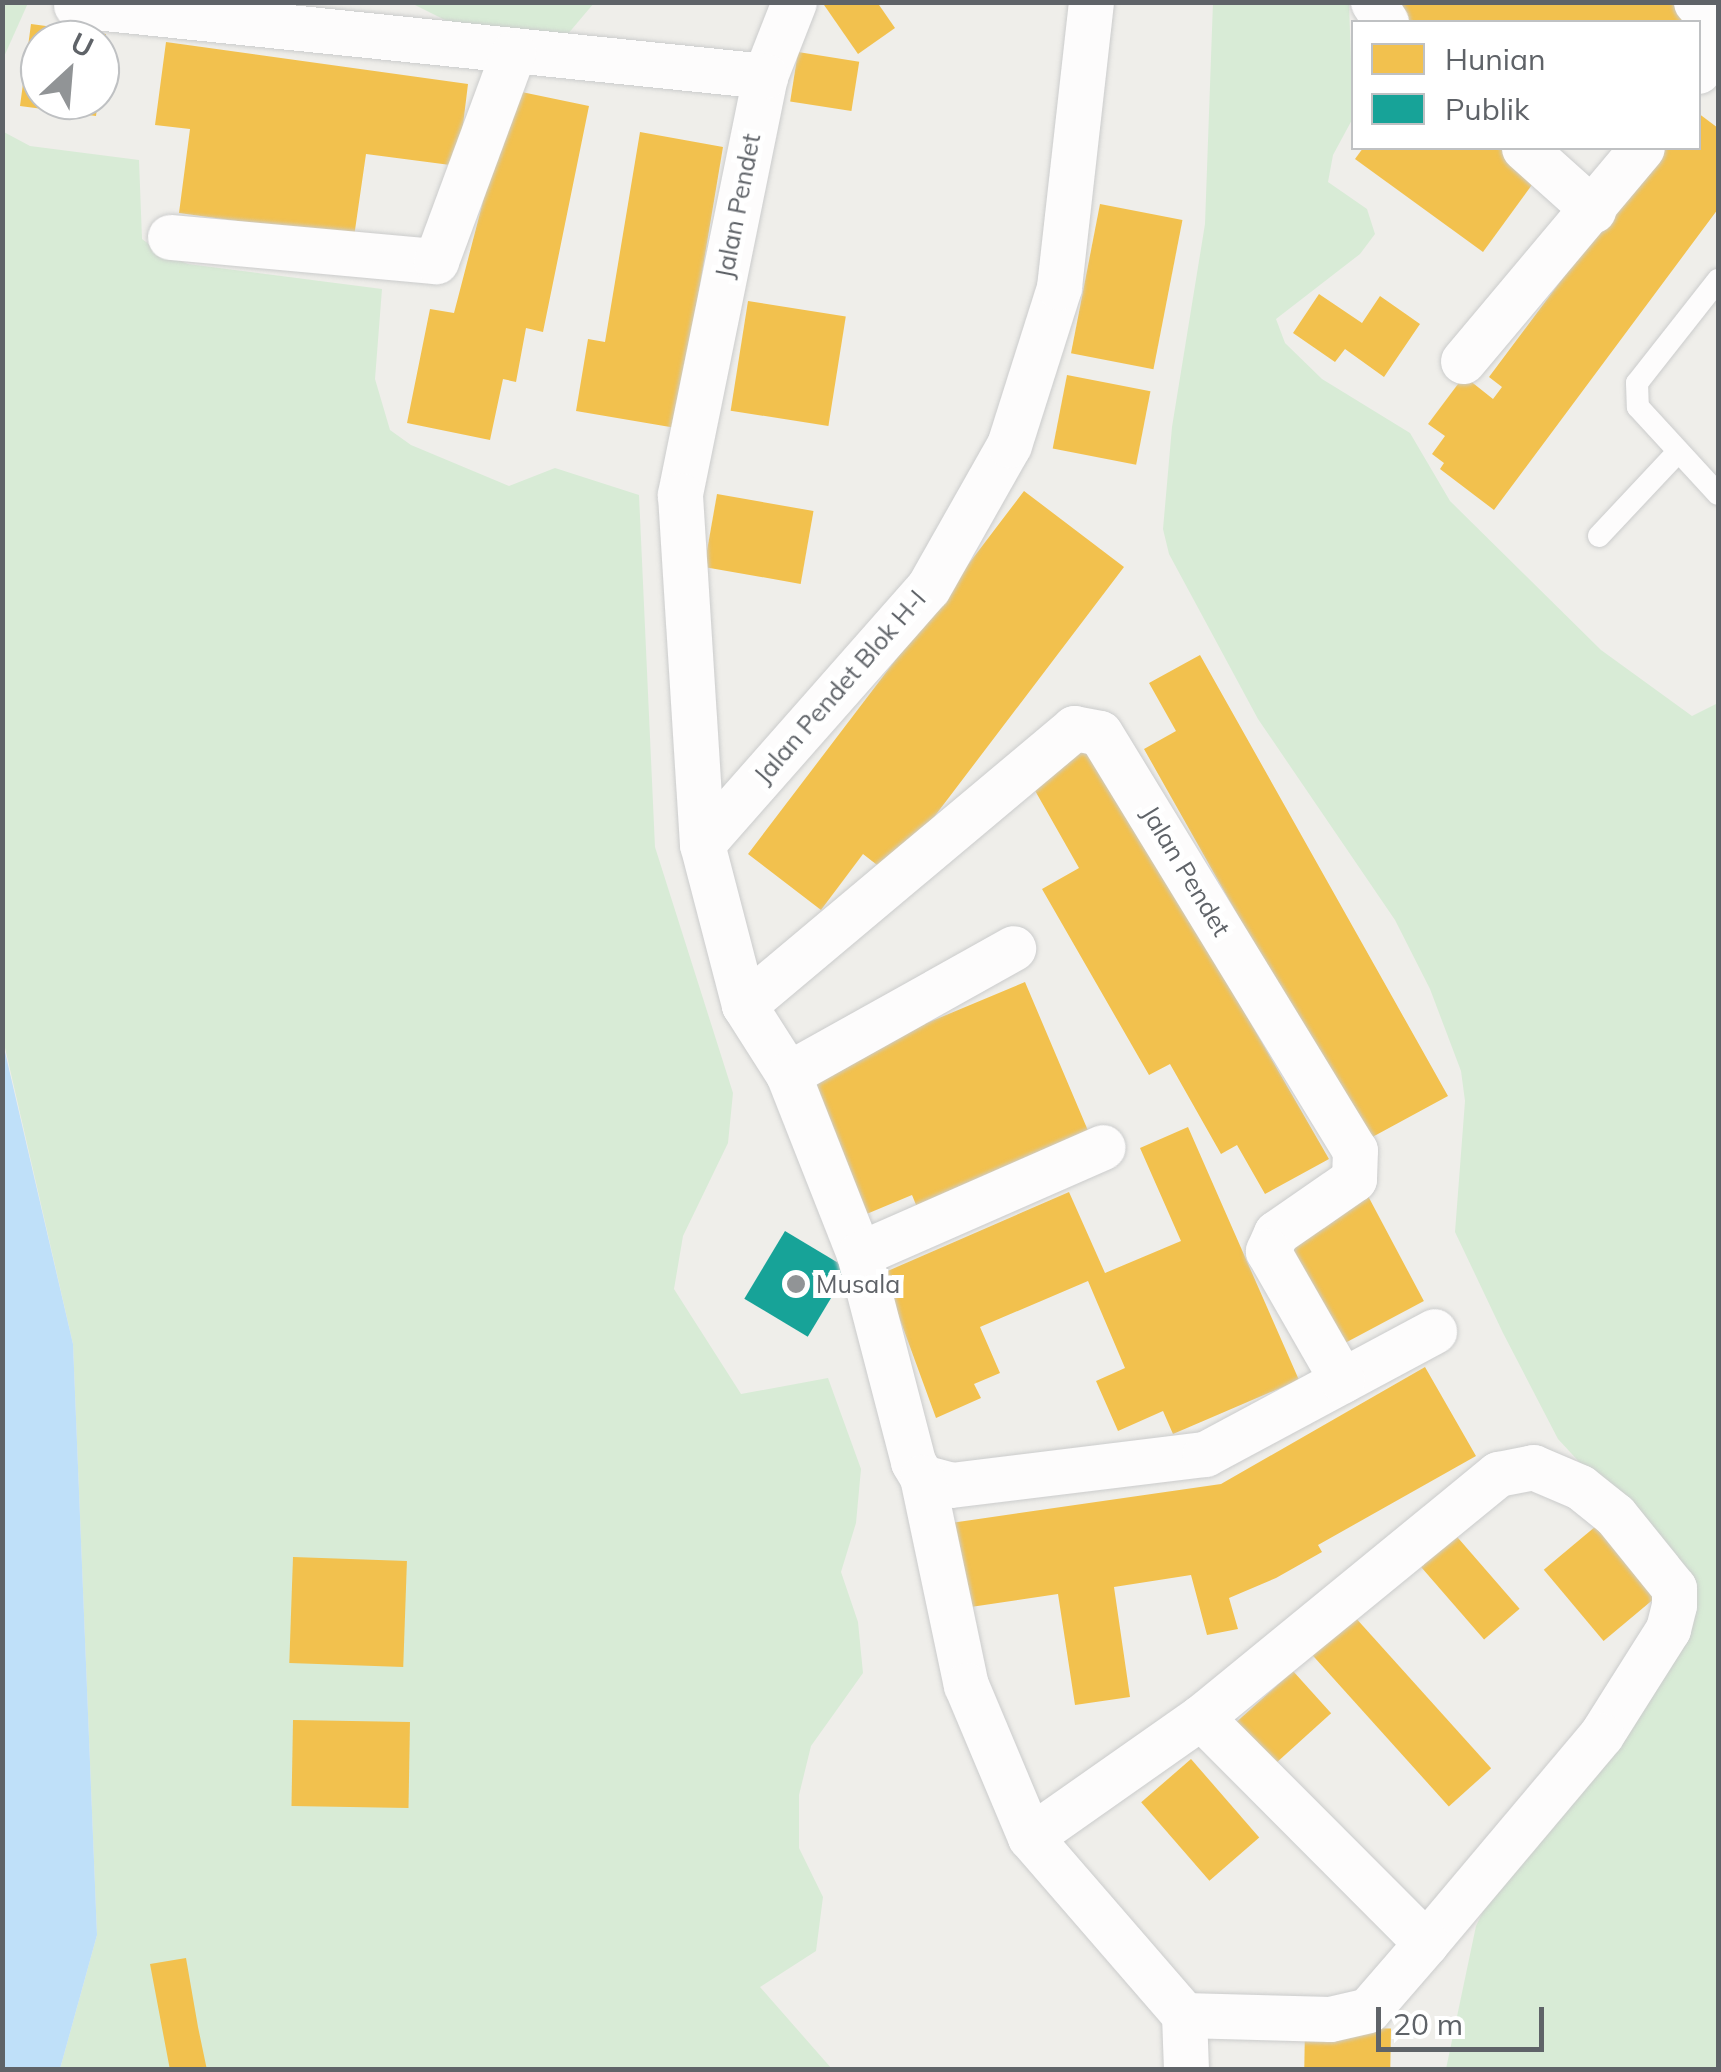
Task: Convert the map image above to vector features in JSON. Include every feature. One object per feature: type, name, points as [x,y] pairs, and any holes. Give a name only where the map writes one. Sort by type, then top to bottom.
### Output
[{"type":"street","name":"Jalan Pendet","points":[[794,2],[764,76],[680,494],[702,844],[744,1005],[788,1074],[859,1254],[922,1477],[966,1684],[1030,1837],[1184,2015]]},
{"type":"street","name":"Jalan Pendet Blok H-I","points":[[702,844],[928,588],[1009,445],[1058,286],[1091,2]]},
{"type":"street","points":[[1696,2],[1718,27]]},
{"type":"street","points":[[76,5],[764,76]]},
{"type":"street","points":[[1701,66],[1718,38]]},
{"type":"street","points":[[170,237],[436,261],[513,53]]},
{"type":"street","points":[[1526,150],[1593,210]]},
{"type":"street","points":[[1463,361],[1640,150]]},
{"type":"street","name":"Jalan Pendet","points":[[744,1005],[1074,728],[1100,733],[1356,1150],[1354,1179],[1276,1233],[1268,1251],[1342,1380]]},
{"type":"street","points":[[788,1074],[1013,948]]},
{"type":"street","points":[[859,1254],[1104,1147]]},
{"type":"street","points":[[922,1477],[951,1485],[1206,1454],[1434,1331]]},
{"type":"street","points":[[1030,1837],[1201,1717],[1508,1468],[1533,1467],[1567,1480],[1615,1516],[1674,1588],[1668,1628],[1600,1735],[1368,2010],[1330,2019],[1184,2015],[1186,2070]]},
{"type":"street","points":[[1201,1717],[1426,1943]]},
{"type":"lane","points":[[1718,280],[1637,384],[1638,407],[1718,494]]},
{"type":"lane","points":[[1599,536],[1677,453]]},
{"type":"green space","points":[[1213,2],[1349,3],[1351,122],[1333,155],[1328,182],[1367,209],[1375,234],[1360,254],[1276,319],[1285,343],[1322,379],[1410,433],[1450,501],[1601,650],[1692,716],[1718,703],[1718,2069],[1446,2069],[1476,1926],[1520,1835],[1695,1587],[1558,1439],[1503,1333],[1455,1232],[1465,1101],[1461,1071],[1430,989],[1395,920],[1258,719],[1169,554],[1163,529],[1172,427],[1205,224]]},
{"type":"green space","points":[[2,3],[28,3],[3,59]]},
{"type":"green space","points":[[411,3],[594,3],[567,35],[451,23]]},
{"type":"green space","points":[[2,131],[30,146],[139,160],[142,239],[162,254],[188,264],[382,289],[375,379],[390,430],[411,445],[509,486],[555,468],[639,495],[655,847],[733,1093],[728,1143],[683,1236],[674,1289],[741,1394],[828,1378],[861,1469],[856,1523],[841,1572],[858,1622],[863,1673],[811,1746],[799,1795],[799,1848],[823,1897],[816,1951],[760,1987],[832,2069],[60,2069],[97,1935],[73,1344],[3,1039]]},
{"type":"water","points":[[2,1039],[73,1344],[97,1935],[60,2069],[3,2069]]},
{"type":"building: Hunian","points":[[822,2],[877,2],[895,28],[858,54]]},
{"type":"building: Hunian","points":[[1381,2],[1669,2],[1691,17],[1689,20],[1408,20]]},
{"type":"building: Hunian","points":[[166,42],[468,84],[458,166],[366,154],[354,237],[179,213],[190,129],[155,125]]},
{"type":"building: Hunian","points":[[798,52],[859,62],[851,111],[790,101]]},
{"type":"building: Hunian","points":[[512,90],[589,106],[543,332],[526,328],[516,382],[503,379],[490,440],[407,423],[430,309],[454,313]]},
{"type":"building: Hunian","points":[[1701,115],[1718,128],[1718,209],[1494,510],[1440,469],[1444,463],[1432,454],[1445,436],[1428,424],[1464,376],[1493,399],[1502,387],[1489,377],[1659,150],[1701,150]]},
{"type":"building: Hunian","points":[[640,132],[723,147],[676,428],[576,411],[588,339],[605,342]]},
{"type":"building: Hunian","points":[[1362,150],[1503,150],[1539,175],[1483,252],[1355,159]]},
{"type":"building: Hunian","points":[[1100,204],[1182,220],[1153,369],[1071,353]]},
{"type":"building: Hunian","points":[[1319,294],[1362,323],[1380,296],[1420,324],[1384,377],[1345,349],[1335,362],[1293,333]]},
{"type":"building: Hunian","points":[[748,301],[846,316],[828,426],[731,411]]},
{"type":"building: Hunian","points":[[1067,375],[1150,391],[1136,465],[1053,449]]},
{"type":"building: Hunian","points":[[1024,491],[1124,567],[890,875],[863,854],[821,910],[748,854]]},
{"type":"building: Hunian","points":[[717,494],[814,511],[801,584],[704,567]]},
{"type":"building: Hunian","points":[[1200,655],[1448,1096],[1365,1141],[1144,749],[1176,731],[1149,683]]},
{"type":"building: Hunian","points":[[1090,744],[1329,1159],[1265,1194],[1237,1145],[1221,1154],[1170,1064],[1149,1075],[1042,889],[1079,868],[1029,780]]},
{"type":"building: Hunian","points":[[1025,982],[1092,1140],[919,1212],[912,1195],[857,1218],[798,1077]]},
{"type":"building: Hunian","points":[[1188,1127],[1299,1380],[1173,1434],[1163,1411],[1118,1431],[1096,1381],[1125,1368],[1088,1281],[980,1327],[1000,1373],[974,1384],[981,1398],[936,1418],[883,1273],[1069,1192],[1105,1273],[1181,1241],[1140,1148]]},
{"type":"building: Hunian","points":[[1368,1196],[1424,1301],[1342,1345],[1286,1240]]},
{"type":"building: Hunian","points":[[1425,1367],[1476,1456],[1318,1545],[1322,1552],[1229,1598],[1238,1629],[1207,1635],[1191,1575],[1114,1587],[1130,1697],[1075,1705],[1058,1594],[964,1608],[951,1523],[1221,1484]]},
{"type":"building: Hunian","points":[[1602,1521],[1662,1592],[1604,1641],[1544,1570]]},
{"type":"building: Hunian","points":[[1452,1531],[1520,1609],[1484,1640],[1417,1562]]},
{"type":"building: Hunian","points":[[293,1557],[407,1561],[403,1667],[289,1663]]},
{"type":"building: Hunian","points":[[1354,1616],[1491,1768],[1449,1806],[1312,1654]]},
{"type":"building: Hunian","points":[[1293,1671],[1331,1713],[1269,1770],[1231,1727]]},
{"type":"building: Hunian","points":[[293,1720],[410,1722],[408,1808],[291,1806]]},
{"type":"building: Hunian","points":[[1191,1759],[1259,1837],[1209,1881],[1141,1802]]},
{"type":"building: Hunian","points":[[186,1958],[207,2070],[170,2070],[150,1964]]},
{"type":"building: Hunian","points":[[1305,2027],[1391,2029],[1390,2070],[1304,2070]]},
{"type":"building: Publik","name":"Musala","points":[[785,1231],[848,1269],[808,1337],[744,1299]]},
{"type":"place","name":"Musala","points":[[796,1284]]}]
